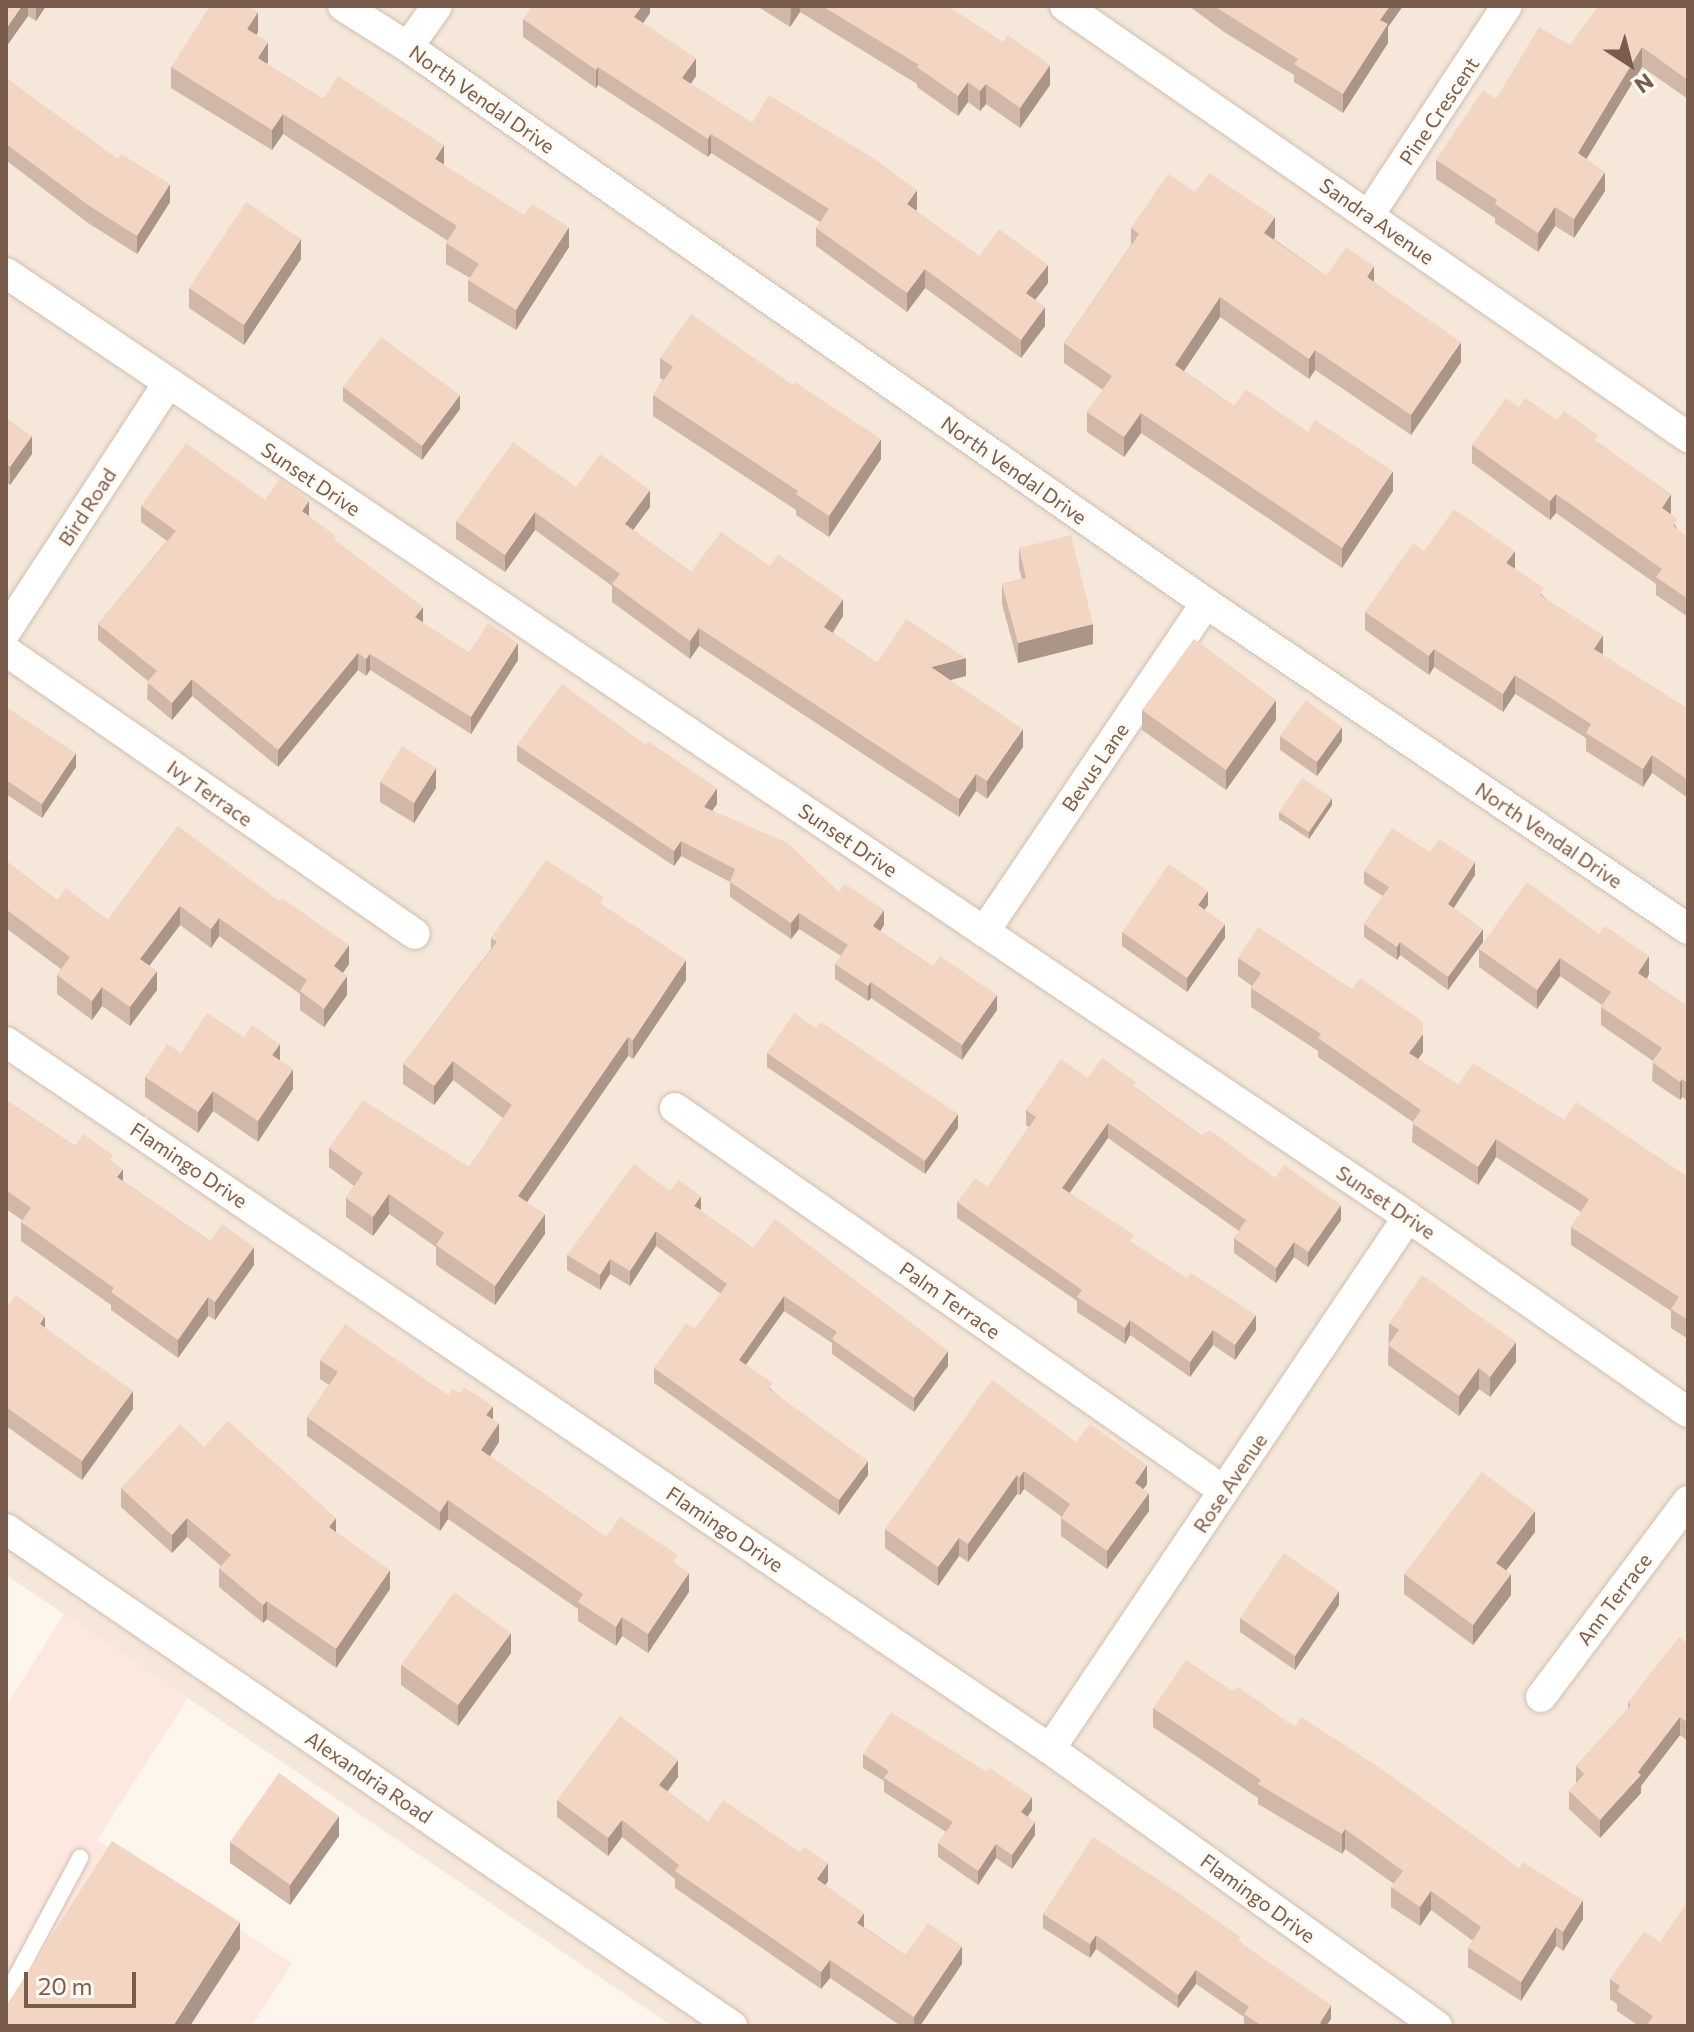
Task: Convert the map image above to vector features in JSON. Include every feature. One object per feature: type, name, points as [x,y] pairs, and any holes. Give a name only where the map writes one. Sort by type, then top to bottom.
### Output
[{"type":"street","name":"North Vendal Drive","points":[[343,6],[408,47],[1206,603],[1688,929]]},
{"type":"street","points":[[408,47],[437,6]]},
{"type":"street","name":"Sandra Avenue","points":[[1065,6],[1688,437]]},
{"type":"street","name":"Pine Crescent","points":[[1369,215],[1507,6]]},
{"type":"street","name":"Sunset Drive","points":[[6,273],[1408,1217],[1688,1412]]},
{"type":"street","name":"Bird Road","points":[[6,631],[168,383]]},
{"type":"street","name":"Bevus Lane","points":[[984,932],[1206,603]]},
{"type":"street","name":"Ivy Terrace","points":[[6,651],[414,934]]},
{"type":"street","name":"Flamingo Drive","points":[[6,1042],[1050,1749],[1437,2026]]},
{"type":"street","name":"Palm Terrace","points":[[675,1108],[1224,1491]]},
{"type":"street","name":"Rose Avenue","points":[[1050,1749],[1408,1217]]},
{"type":"street","name":"Ann Terrace","points":[[1541,1697],[1688,1501]]},
{"type":"street","name":"Alexandria Road","points":[[6,1529],[732,2026]]},
{"type":"lane","points":[[6,1996],[80,1858]]},
{"type":"shaded area","points":[[6,6],[1688,6],[1688,2026],[672,2026],[6,1575]]},
{"type":"shaded area","points":[[64,1614],[188,1698],[97,1840],[292,1963],[252,2026],[6,2026],[6,1706]]},
{"type":"building","points":[[6,6],[22,6],[6,29]]},
{"type":"building","points":[[210,6],[248,6],[258,12],[247,29],[268,42],[258,58],[323,99],[338,76],[444,145],[435,159],[524,215],[532,204],[569,227],[516,310],[468,280],[479,264],[446,243],[457,226],[283,114],[272,130],[171,67]]},
{"type":"building","points":[[533,6],[642,6],[634,17],[696,58],[682,78],[752,123],[769,95],[876,160],[917,190],[907,204],[979,256],[999,229],[1048,265],[1026,293],[1045,307],[1021,340],[925,269],[907,293],[816,228],[829,209],[711,134],[708,139],[598,67],[596,70],[523,19]]},
{"type":"building","points":[[822,6],[948,6],[1003,42],[1008,35],[1050,65],[1020,108],[986,84],[980,91],[968,82],[958,96],[917,67],[919,65]]},
{"type":"building","points":[[1214,6],[1390,6],[1380,20],[1388,24],[1343,94],[1294,64],[1298,59]]},
{"type":"building","points":[[1598,6],[1688,6],[1688,80],[1642,47],[1578,153],[1605,172],[1574,219],[1555,207],[1538,233],[1495,204],[1497,200],[1436,160],[1483,90],[1496,99],[1539,27],[1570,45]]},
{"type":"building","points":[[6,78],[118,159],[121,154],[170,184],[137,236],[88,205],[6,144]]},
{"type":"building","points":[[1209,173],[1275,217],[1264,233],[1326,276],[1346,247],[1374,266],[1367,277],[1461,342],[1411,415],[1315,350],[1309,359],[1220,297],[1175,365],[1234,406],[1246,389],[1308,432],[1315,420],[1393,471],[1342,548],[1141,413],[1124,437],[1087,412],[1112,376],[1064,343],[1139,234],[1131,228],[1168,174],[1195,192]]},
{"type":"building","points":[[246,202],[301,239],[244,325],[189,288]]},
{"type":"building","points":[[691,314],[793,385],[795,382],[881,439],[829,516],[796,494],[798,491],[653,395],[673,367],[660,358]]},
{"type":"building","points":[[381,337],[460,395],[422,446],[343,387]]},
{"type":"building","points":[[1506,398],[1519,407],[1525,398],[1557,420],[1564,411],[1598,435],[1595,440],[1671,494],[1662,508],[1678,519],[1673,526],[1688,537],[1688,599],[1656,577],[1662,569],[1556,494],[1550,501],[1472,445]]},
{"type":"building","points":[[6,418],[32,436],[10,467],[6,464]]},
{"type":"building","points":[[513,442],[576,487],[600,454],[650,490],[625,524],[691,572],[721,532],[770,566],[778,554],[843,599],[824,627],[877,663],[906,619],[966,658],[931,667],[1023,729],[987,781],[976,774],[959,799],[699,628],[690,641],[612,584],[620,574],[535,512],[505,555],[456,521]]},
{"type":"building","points":[[186,443],[265,500],[280,479],[309,501],[302,511],[423,607],[415,617],[469,653],[488,623],[518,643],[471,717],[370,654],[366,659],[358,653],[278,750],[192,679],[172,703],[147,682],[157,671],[98,624],[176,531],[141,506]]},
{"type":"building","points":[[1454,509],[1515,551],[1506,563],[1544,588],[1540,595],[1603,635],[1594,649],[1688,709],[1688,780],[1652,755],[1643,769],[1586,733],[1591,724],[1515,675],[1503,694],[1434,649],[1429,656],[1365,612],[1413,543],[1424,551]]},
{"type":"building","points":[[1071,535],[1093,624],[1018,643],[1002,584],[1026,578],[1019,548]]},
{"type":"building","points":[[1194,639],[1276,700],[1226,770],[1142,710]]},
{"type":"building","points":[[562,684],[646,745],[648,741],[717,788],[704,807],[788,843],[839,892],[845,884],[884,910],[873,926],[933,967],[940,956],[997,995],[962,1045],[871,982],[868,986],[835,964],[848,945],[799,913],[791,923],[730,882],[735,869],[681,841],[674,851],[517,745]]},
{"type":"building","points":[[1306,700],[1342,727],[1317,762],[1280,736]]},
{"type":"building","points":[[6,707],[76,753],[42,804],[6,780]]},
{"type":"building","points":[[402,746],[436,768],[414,803],[380,782]]},
{"type":"building","points":[[1302,778],[1332,798],[1309,832],[1279,812]]},
{"type":"building","points":[[178,826],[279,901],[282,898],[349,945],[334,966],[347,976],[324,1009],[300,991],[307,980],[219,918],[211,929],[180,906],[140,959],[157,971],[130,1007],[102,987],[92,1001],[57,975],[70,957],[6,911],[6,861],[57,900],[66,888],[108,920]]},
{"type":"building","points":[[1392,828],[1430,852],[1439,839],[1475,862],[1448,904],[1483,929],[1448,977],[1400,942],[1397,947],[1364,924],[1389,887],[1364,871]]},
{"type":"building","points":[[546,860],[604,897],[600,903],[686,960],[633,1040],[628,1037],[518,1196],[545,1214],[495,1286],[436,1245],[444,1233],[389,1194],[373,1217],[346,1198],[363,1173],[329,1148],[363,1100],[469,1167],[512,1105],[453,1061],[434,1086],[403,1064],[497,942],[491,938]]},
{"type":"building","points":[[1169,864],[1208,891],[1198,905],[1225,924],[1187,978],[1122,932]]},
{"type":"building","points":[[1527,882],[1599,934],[1605,926],[1649,956],[1638,973],[1688,1007],[1688,1083],[1682,1079],[1680,1082],[1652,1062],[1662,1048],[1601,1007],[1611,992],[1560,958],[1537,990],[1479,949]]},
{"type":"building","points":[[1258,927],[1352,989],[1360,978],[1423,1022],[1423,1034],[1409,1053],[1458,1085],[1473,1063],[1564,1120],[1576,1102],[1688,1177],[1688,1320],[1671,1309],[1679,1297],[1571,1227],[1589,1199],[1496,1139],[1478,1167],[1412,1123],[1421,1110],[1318,1038],[1321,1034],[1251,988],[1261,973],[1238,958]]},
{"type":"building","points":[[207,1013],[244,1037],[252,1025],[280,1044],[272,1055],[293,1069],[258,1121],[213,1091],[198,1112],[145,1077],[167,1044],[181,1053]]},
{"type":"building","points":[[794,1013],[816,1028],[821,1022],[958,1114],[925,1161],[767,1053]]},
{"type":"building","points":[[1102,1058],[1136,1082],[1133,1086],[1201,1135],[1210,1130],[1275,1178],[1284,1165],[1341,1205],[1308,1252],[1294,1242],[1276,1268],[1234,1238],[1246,1220],[1108,1123],[1062,1188],[1134,1235],[1130,1241],[1187,1278],[1191,1273],[1256,1315],[1235,1345],[1213,1330],[1190,1362],[1130,1320],[1125,1328],[1077,1297],[1082,1290],[957,1202],[975,1178],[988,1187],[1036,1117],[1026,1110],[1061,1059],[1088,1078]]},
{"type":"building","points":[[6,1100],[75,1146],[83,1134],[113,1155],[110,1160],[123,1169],[117,1177],[210,1241],[222,1224],[254,1247],[215,1302],[208,1297],[178,1340],[111,1292],[114,1288],[21,1222],[31,1208],[6,1190]]},
{"type":"building","points":[[634,1164],[670,1191],[679,1180],[701,1196],[694,1206],[753,1248],[775,1219],[948,1351],[914,1398],[832,1339],[837,1332],[784,1296],[739,1360],[773,1383],[769,1389],[868,1461],[839,1500],[654,1368],[686,1323],[695,1329],[727,1284],[656,1231],[630,1271],[610,1259],[600,1275],[567,1255]]},
{"type":"building","points":[[1422,1275],[1516,1342],[1490,1377],[1479,1368],[1459,1396],[1388,1345],[1399,1330],[1389,1323]]},
{"type":"building","points":[[16,1295],[45,1316],[40,1324],[133,1391],[82,1461],[6,1407],[6,1309]]},
{"type":"building","points":[[345,1324],[448,1395],[452,1389],[460,1393],[464,1387],[493,1406],[486,1415],[499,1423],[481,1450],[606,1537],[620,1517],[678,1555],[674,1562],[689,1573],[648,1634],[622,1617],[616,1627],[578,1602],[583,1594],[448,1500],[440,1512],[307,1417],[338,1372],[320,1360]]},
{"type":"building","points":[[992,1380],[1076,1442],[1090,1424],[1147,1465],[1135,1483],[1149,1493],[1107,1551],[1061,1518],[1070,1504],[1024,1471],[1020,1477],[1017,1475],[968,1544],[959,1538],[938,1567],[885,1529]]},
{"type":"building","points":[[228,1421],[336,1518],[329,1527],[390,1570],[336,1649],[267,1601],[263,1605],[219,1568],[231,1555],[187,1518],[172,1535],[121,1488],[180,1424],[204,1447]]},
{"type":"building","points":[[1482,1472],[1535,1511],[1496,1563],[1511,1574],[1473,1625],[1404,1574]]},
{"type":"building","points":[[1284,1553],[1339,1591],[1295,1656],[1240,1618]]},
{"type":"building","points":[[454,1592],[511,1633],[458,1705],[401,1665]]},
{"type":"building","points":[[1679,1637],[1688,1644],[1688,1723],[1680,1717],[1638,1772],[1641,1775],[1600,1820],[1569,1791],[1584,1774],[1576,1766],[1631,1705],[1628,1702]]},
{"type":"building","points":[[1186,1660],[1232,1691],[1238,1687],[1295,1727],[1301,1717],[1383,1770],[1519,1868],[1523,1862],[1583,1900],[1563,1932],[1556,1927],[1521,1982],[1468,1948],[1481,1927],[1431,1891],[1420,1907],[1391,1887],[1403,1871],[1345,1829],[1342,1834],[1258,1784],[1261,1780],[1153,1708]]},
{"type":"building","points":[[891,1712],[987,1772],[990,1768],[1032,1797],[1021,1812],[1035,1822],[1012,1855],[996,1844],[978,1871],[938,1843],[953,1822],[884,1778],[889,1771],[863,1754]]},
{"type":"building","points":[[620,1716],[678,1760],[659,1785],[708,1822],[723,1800],[800,1852],[804,1847],[828,1863],[817,1879],[864,1913],[857,1923],[905,1955],[928,1923],[962,1946],[914,2017],[830,1960],[821,1972],[675,1871],[679,1865],[622,1820],[608,1838],[557,1800]]},
{"type":"building","points":[[279,1773],[339,1816],[290,1885],[230,1842]]},
{"type":"building","points":[[1093,1837],[1171,1888],[1240,1937],[1238,1941],[1331,2005],[1320,2023],[1324,2026],[1262,2026],[1244,2014],[1249,2007],[1196,1970],[1178,1995],[1096,1935],[1090,1944],[1043,1914]]},
{"type":"building","points":[[112,1841],[240,1922],[173,2026],[6,2026],[6,2006]]},
{"type":"building","points":[[1688,1901],[1688,2026],[1646,2026],[1653,2016],[1617,1991],[1620,1986],[1610,1979],[1644,1931],[1660,1942]]}]
